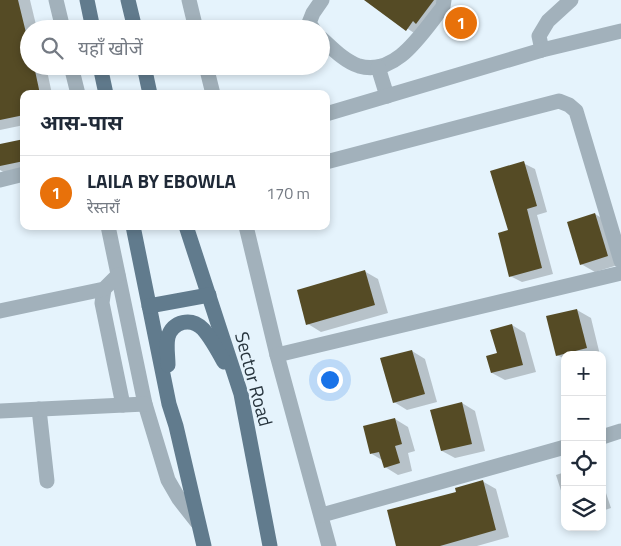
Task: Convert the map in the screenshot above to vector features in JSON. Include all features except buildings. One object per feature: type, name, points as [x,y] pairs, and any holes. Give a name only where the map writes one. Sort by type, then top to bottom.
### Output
[{"type":"main road","points":[[87,0],[91,20]]},
{"type":"main road","points":[[128,0],[133,20]]},
{"type":"main road","points":[[102,75],[105,90]]},
{"type":"main road","points":[[146,75],[149,90]]},
{"type":"main road","points":[[134,230],[169,404],[176,426],[204,546]]},
{"type":"main road","name":"Sector Road","points":[[187,230],[241,394],[270,546]]},
{"type":"main road","points":[[149,306],[209,295]]},
{"type":"main road","points":[[169,404],[168,337],[178,324],[185,321],[195,323],[202,328],[241,394]]},
{"type":"street","points":[[56,0],[61,20]]},
{"type":"street","points":[[189,0],[194,20]]},
{"type":"street","points":[[310,20],[312,13],[322,0]]},
{"type":"street","points":[[330,46],[344,58],[359,66],[378,67],[394,61],[408,50],[443,7],[444,0]]},
{"type":"street","points":[[542,50],[539,36],[548,21],[571,0]]},
{"type":"street","points":[[330,113],[542,50],[621,31]]},
{"type":"street","points":[[378,67],[387,96]]},
{"type":"street","points":[[73,75],[77,90]]},
{"type":"street","points":[[208,75],[212,90]]},
{"type":"street","points":[[330,161],[559,101],[569,105],[576,111],[621,261]]},
{"type":"street","points":[[0,180],[20,175]]},
{"type":"street","points":[[247,230],[277,355],[329,546]]},
{"type":"street","points":[[110,231],[145,404],[168,480],[179,499],[197,522]]},
{"type":"street","points":[[277,355],[621,273]]},
{"type":"street","points":[[0,311],[104,289],[118,276]]},
{"type":"street","points":[[104,289],[102,304],[123,405]]},
{"type":"street","points":[[0,411],[145,404]]},
{"type":"street","points":[[38,409],[47,481]]},
{"type":"street","points":[[606,436],[621,432]]},
{"type":"street","points":[[322,515],[561,448]]},
{"type":"place","name":"LAILA BY EBOWLA","points":[[461,23]]}]
